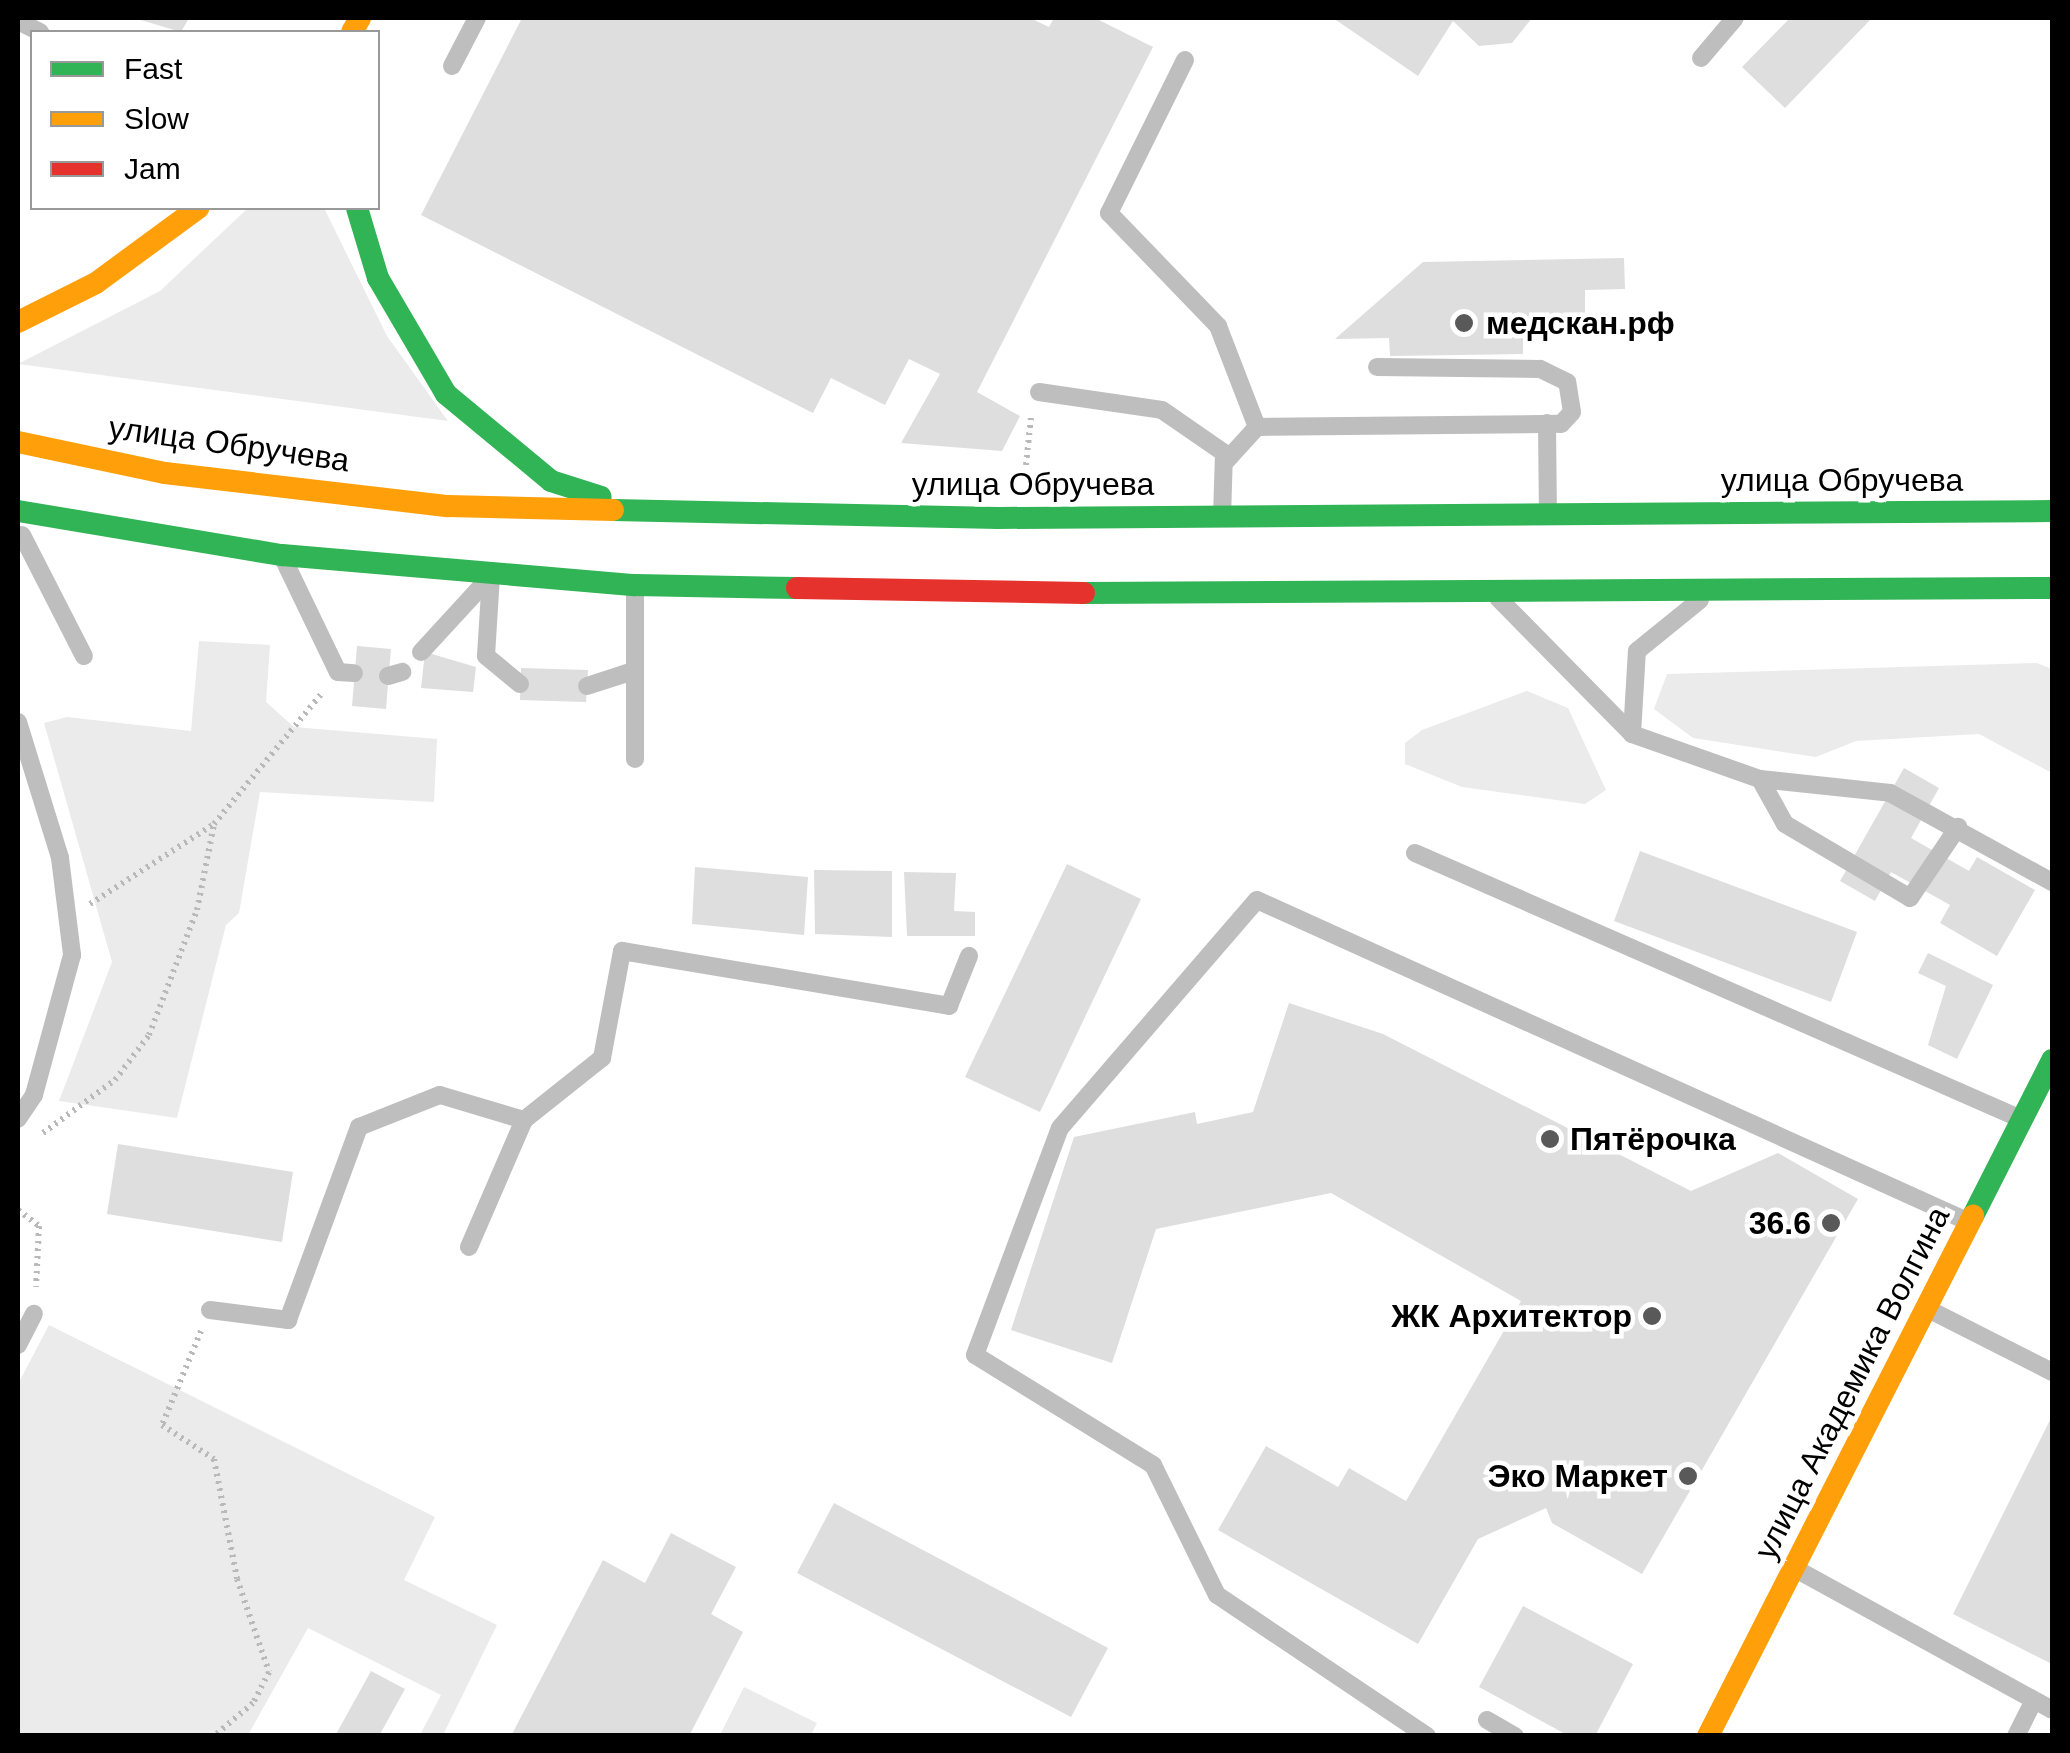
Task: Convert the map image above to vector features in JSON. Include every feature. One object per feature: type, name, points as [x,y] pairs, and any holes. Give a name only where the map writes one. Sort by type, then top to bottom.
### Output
[{"type":"main road","points":[[18,322],[96,284],[195,210]]},
{"type":"main road","points":[[355,212],[405,334],[484,434],[551,481],[642,511]]},
{"type":"main road","name":"улица Обручева","points":[[18,442],[165,472],[429,504],[642,511],[1222,517],[2052,511]]},
{"type":"main road","points":[[26,513],[282,555],[491,576],[635,585],[1494,594],[2052,588]]},
{"type":"main road","points":[[1970,589],[2052,614]]},
{"type":"main road","name":"улица Академика Волгина","points":[[1708,1736],[2052,1060]]},
{"type":"lane","points":[[452,66],[477,18]]},
{"type":"lane","points":[[1701,58],[1736,18]]},
{"type":"lane","points":[[1185,60],[1109,213],[1218,326],[1257,427]]},
{"type":"lane","points":[[1222,517],[1227,460],[1257,427],[1561,424],[1575,394],[1540,369],[1376,367]]},
{"type":"lane","points":[[1038,392],[1162,410],[1227,460]]},
{"type":"lane","points":[[1547,423],[1548,514]]},
{"type":"lane","points":[[26,513],[20,538],[84,656]]},
{"type":"lane","points":[[282,555],[346,673]]},
{"type":"lane","points":[[421,652],[491,576]]},
{"type":"lane","points":[[491,576],[486,656],[520,684]]},
{"type":"lane","points":[[634,759],[630,672],[635,585]]},
{"type":"lane","points":[[1632,734],[1638,651],[1710,592]]},
{"type":"lane","points":[[1494,594],[1632,734],[1760,779],[1890,792],[2052,882]]},
{"type":"lane","points":[[587,686],[630,672]]},
{"type":"lane","points":[[18,722],[71,914],[62,1010],[18,1119]]},
{"type":"lane","points":[[1760,779],[1785,824],[1910,898],[1958,828]]},
{"type":"lane","points":[[1415,853],[2022,1120]]},
{"type":"lane","points":[[1426,1736],[1216,1595],[1153,1465],[975,1355],[1060,1128],[1257,900],[1972,1223]]},
{"type":"lane","points":[[469,1247],[524,1120],[602,1058],[622,951],[949,1006],[969,956]]},
{"type":"lane","points":[[210,1310],[288,1320],[359,1126],[440,1095],[524,1120]]},
{"type":"lane","points":[[1928,1308],[2052,1372]]},
{"type":"lane","points":[[18,1345],[34,1314]]},
{"type":"lane","points":[[1794,1568],[2052,1710]]},
{"type":"lane","points":[[2016,1736],[2034,1700]]},
{"type":"lane","points":[[1487,1720],[1515,1736]]},
{"type":"path","points":[[1026,465],[1030,424]]},
{"type":"path","points":[[71,914],[214,824],[346,673]]},
{"type":"path","points":[[34,1136],[62,1127],[149,1035],[188,940],[214,824]]},
{"type":"path","points":[[18,1210],[39,1226],[34,1314]]},
{"type":"path","points":[[210,1310],[162,1425],[214,1460],[237,1578],[268,1672],[253,1704],[214,1736]]},
{"type":"shaded area","points":[[246,210],[325,210],[387,336],[448,421],[18,364],[160,291]]},
{"type":"shaded area","points":[[199,641],[270,645],[266,702],[294,727],[437,739],[434,802],[260,792],[239,913],[226,925],[177,1118],[59,1101],[112,962],[44,723],[67,717],[191,731]]},
{"type":"shaded area","points":[[2037,663],[2052,669],[2052,773],[1979,734],[1856,741],[1816,757],[1693,738],[1654,709],[1667,674]]},
{"type":"shaded area","points":[[1527,691],[1568,708],[1606,790],[1585,804],[1462,787],[1405,764],[1405,743],[1422,730]]},
{"type":"shaded area","points":[[49,1325],[435,1517],[404,1580],[497,1625],[443,1735],[420,1735],[441,1695],[308,1628],[248,1735],[18,1735],[18,1384]]},
{"type":"shaded area","points":[[744,1687],[817,1723],[811,1735],[720,1735]]},
{"type":"building","points":[[134,18],[189,18],[182,30]]},
{"type":"building","points":[[522,18],[1030,18],[1049,27],[1054,18],[1095,18],[1153,47],[977,392],[1020,416],[1002,451],[901,443],[940,374],[909,359],[885,405],[831,378],[813,413],[421,215]]},
{"type":"building","points":[[1333,18],[1532,18],[1512,43],[1479,46],[1453,21],[1418,76]]},
{"type":"building","points":[[1790,18],[1872,18],[1785,108],[1742,67]]},
{"type":"building","points":[[1624,258],[1625,289],[1585,290],[1585,322],[1563,322],[1563,337],[1523,338],[1523,354],[1390,356],[1389,338],[1335,339],[1423,262]]},
{"type":"building","points":[[357,646],[391,649],[386,709],[352,706]]},
{"type":"building","points":[[425,652],[476,667],[473,692],[421,688]]},
{"type":"building","points":[[521,668],[588,670],[586,702],[520,700]]},
{"type":"building","points":[[1904,768],[1939,788],[1911,838],[1969,871],[1977,857],[2035,890],[1997,956],[1940,923],[1950,905],[1891,872],[1875,901],[1840,881]]},
{"type":"building","points":[[1640,851],[1857,932],[1831,1002],[1614,921]]},
{"type":"building","points":[[1067,864],[1141,899],[1040,1112],[965,1077]]},
{"type":"building","points":[[695,867],[808,877],[804,935],[692,924]]},
{"type":"building","points":[[814,870],[892,871],[892,937],[815,934]]},
{"type":"building","points":[[904,872],[956,873],[954,911],[975,912],[975,936],[907,936]]},
{"type":"building","points":[[1928,953],[1993,985],[1957,1059],[1928,1045],[1946,986],[1918,973]]},
{"type":"building","name":"ЖК Архитектор","points":[[1289,1003],[1383,1034],[1691,1191],[1778,1153],[1858,1199],[1642,1574],[1552,1523],[1546,1508],[1478,1539],[1418,1644],[1218,1530],[1266,1446],[1338,1487],[1349,1468],[1406,1501],[1521,1301],[1331,1193],[1156,1229],[1112,1363],[1011,1330],[1074,1137],[1195,1112],[1197,1124],[1253,1112]]},
{"type":"building","points":[[118,1144],[293,1172],[282,1242],[107,1214]]},
{"type":"building","points":[[2052,1416],[2052,1664],[1953,1614]]},
{"type":"building","points":[[834,1503],[1108,1648],[1071,1717],[797,1573]]},
{"type":"building","points":[[671,1533],[736,1567],[711,1614],[743,1632],[689,1736],[511,1736],[603,1560],[645,1583]]},
{"type":"building","points":[[1523,1606],[1633,1664],[1595,1736],[1569,1736],[1479,1687]]},
{"type":"building","points":[[371,1671],[405,1689],[379,1736],[335,1736]]},
{"type":"traffic: fast","points":[[358,210],[378,278],[446,394],[551,481],[601,497]]},
{"type":"traffic: fast","points":[[613,510],[998,518],[2052,511]]},
{"type":"traffic: fast","points":[[18,511],[282,555],[635,585],[797,588]]},
{"type":"traffic: fast","points":[[1084,593],[2052,588]]},
{"type":"traffic: fast","points":[[1973,1216],[2052,1060]]},
{"type":"traffic: slow","points":[[353,30],[360,18]]},
{"type":"traffic: slow","points":[[18,322],[96,283],[195,210]]},
{"type":"traffic: slow","points":[[18,442],[165,473],[448,506],[613,510]]},
{"type":"traffic: slow","points":[[1708,1736],[1973,1216]]},
{"type":"traffic: jam","points":[[797,588],[1084,593]]},
{"type":"place","name":"медскан.рф","points":[[1464,323]]},
{"type":"place","name":"Пятёрочка","points":[[1550,1139]]},
{"type":"place","name":"36.6","points":[[1831,1223]]},
{"type":"place","name":"ЖК Архитектор","points":[[1652,1316]]},
{"type":"place","name":"Эко Маркет","points":[[1688,1476]]}]
